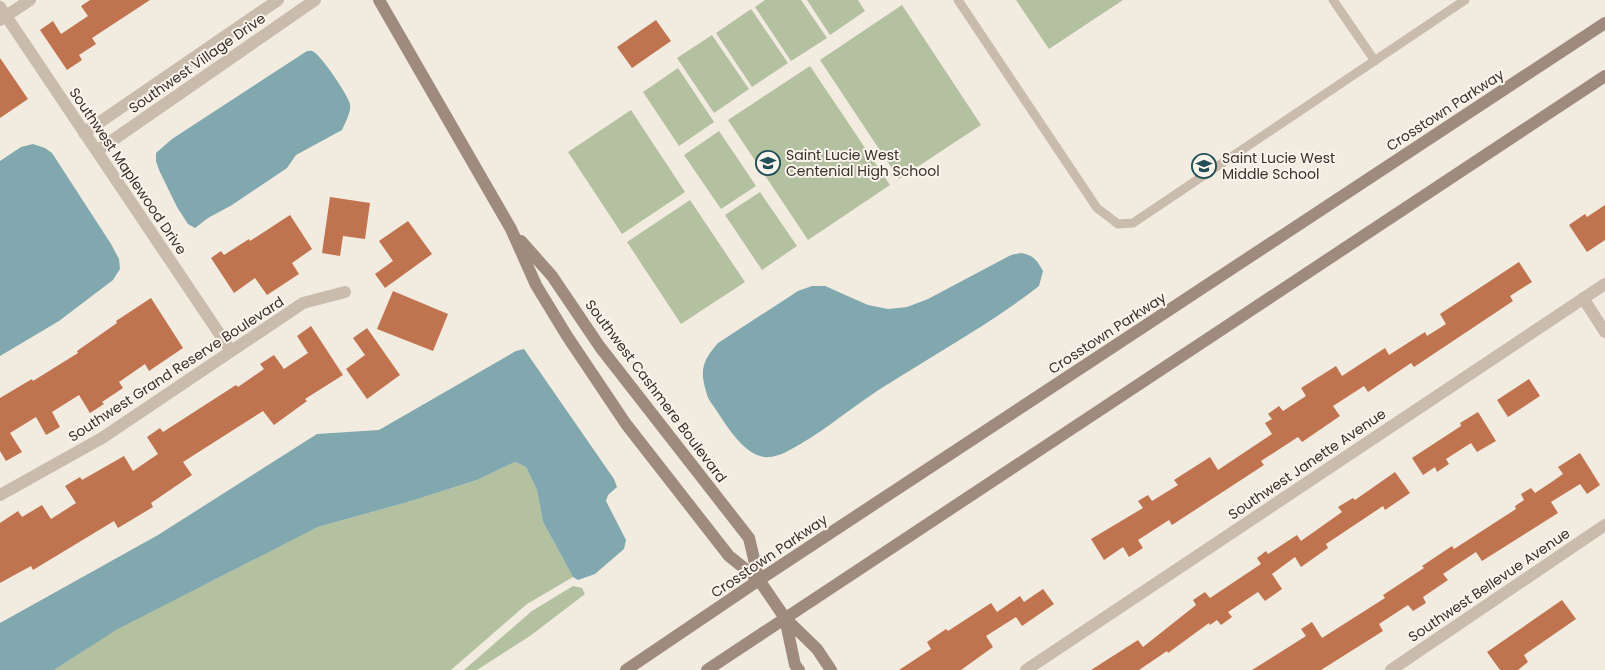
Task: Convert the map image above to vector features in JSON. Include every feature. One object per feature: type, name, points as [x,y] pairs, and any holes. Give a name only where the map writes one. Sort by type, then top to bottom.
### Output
[{"type":"main road","name":"Southwest Cashmere Boulevard","points":[[378,0],[511,229],[536,285],[567,336],[626,424],[728,556],[759,580],[785,618],[817,649],[831,670]]},
{"type":"main road","name":"Crosstown Parkway","points":[[626,670],[759,580],[1605,23]]},
{"type":"main road","points":[[707,670],[1605,76]]},
{"type":"main road","name":"Southwest Cashmere Boulevard","points":[[511,229],[552,276],[600,347],[749,538],[759,580]]},
{"type":"main road","name":"Southwest Cashmere Boulevard","points":[[785,618],[795,665],[799,670]]},
{"type":"street","points":[[2,15],[30,0]]},
{"type":"street","name":"Southwest Village Drive","points":[[84,133],[278,0]]},
{"type":"street","name":"Southwest Village Drive","points":[[97,151],[315,0]]},
{"type":"street","name":"Southwest Maplewood Drive","points":[[2,15],[97,151],[231,351]]},
{"type":"street","name":"Southwest Janette Avenue","points":[[1026,670],[1605,284]]},
{"type":"street","name":"Southwest Grand Reserve Boulevard","points":[[0,495],[102,438],[303,303],[345,292]]},
{"type":"street","points":[[1583,298],[1605,332]]},
{"type":"street","name":"Southwest Bellevue Avenue","points":[[1391,670],[1605,526]]},
{"type":"lane","points":[[958,0],[1097,208],[1118,224],[1132,224],[1465,0]]},
{"type":"lane","points":[[1333,0],[1375,61]]},
{"type":"green space","points":[[765,0],[801,0],[827,38],[791,61],[755,7]]},
{"type":"green space","points":[[807,0],[858,0],[865,11],[830,35]]},
{"type":"green space","points":[[1016,0],[1123,0],[1049,49]]},
{"type":"green space","points":[[902,5],[981,125],[899,179],[820,60]]},
{"type":"green space","points":[[751,9],[788,63],[752,87],[716,33]]},
{"type":"green space","points":[[712,35],[749,89],[714,113],[677,58]]},
{"type":"green space","points":[[810,66],[890,185],[808,240],[728,120]]},
{"type":"green space","points":[[678,68],[714,122],[679,146],[643,92]]},
{"type":"green space","points":[[631,110],[685,192],[622,234],[568,152]]},
{"type":"green space","points":[[719,131],[756,186],[721,209],[684,155]]},
{"type":"green space","points":[[760,192],[797,246],[762,270],[725,215]]},
{"type":"green space","points":[[690,200],[745,282],[681,324],[627,242]]},
{"type":"green space","points":[[515,462],[526,467],[537,490],[543,522],[573,577],[527,604],[451,670],[54,670],[115,630],[318,527],[408,502],[477,480]]},
{"type":"green space","points":[[573,586],[582,588],[585,594],[530,636],[477,670],[464,670],[532,611]]},
{"type":"water","points":[[307,51],[312,51],[318,55],[348,99],[350,111],[342,130],[296,155],[287,168],[195,228],[188,224],[177,207],[159,170],[156,153],[172,139]]},
{"type":"water","points":[[33,144],[45,148],[52,153],[111,244],[119,259],[120,269],[113,280],[59,321],[0,356],[0,161],[21,147]]},
{"type":"water","points":[[1021,253],[1029,255],[1034,259],[1043,271],[1039,286],[1000,314],[877,391],[821,431],[784,453],[772,457],[764,457],[748,450],[734,436],[708,398],[703,370],[706,359],[718,343],[798,291],[812,286],[825,286],[868,305],[888,309],[907,307],[928,299],[1011,255]]},
{"type":"water","points":[[524,349],[614,479],[617,487],[608,495],[606,501],[626,540],[624,549],[595,574],[578,580],[573,577],[543,522],[537,490],[526,467],[515,462],[477,480],[408,502],[318,527],[116,630],[54,670],[0,670],[0,623],[158,535],[317,434],[379,430],[516,351]]},
{"type":"building","points":[[90,0],[150,0],[92,38],[96,44],[79,55],[82,60],[67,70],[40,30],[53,21],[61,34],[88,16],[81,6]]},
{"type":"building","points":[[656,20],[671,41],[632,68],[617,47]]},
{"type":"building","points":[[0,58],[28,99],[0,118]]},
{"type":"building","points":[[330,197],[370,203],[365,239],[343,236],[340,256],[322,253]]},
{"type":"building","points":[[1605,205],[1605,240],[1587,252],[1569,225],[1585,214],[1587,217]]},
{"type":"building","points":[[290,215],[312,249],[292,263],[299,274],[267,295],[255,278],[234,293],[211,258],[221,251],[224,255],[249,239],[250,241]]},
{"type":"building","points":[[408,221],[432,254],[385,288],[375,274],[393,261],[379,241]]},
{"type":"building","points":[[1519,262],[1532,282],[1510,296],[1513,301],[1414,367],[1411,363],[1368,392],[1364,386],[1333,406],[1340,416],[1302,442],[1298,437],[1261,461],[1264,465],[1172,525],[1169,520],[1138,540],[1143,548],[1129,557],[1123,547],[1104,560],[1091,539],[1143,508],[1138,501],[1148,495],[1152,501],[1178,485],[1174,480],[1210,457],[1218,470],[1272,434],[1265,423],[1272,419],[1268,414],[1279,406],[1283,411],[1306,396],[1301,388],[1336,366],[1342,376],[1385,348],[1389,355],[1425,332],[1427,336],[1446,324],[1440,314]]},
{"type":"building","points":[[393,291],[448,314],[433,351],[377,329]]},
{"type":"building","points":[[151,298],[183,348],[149,371],[145,364],[119,382],[123,388],[102,402],[104,404],[90,413],[79,395],[52,412],[60,427],[46,435],[36,417],[10,433],[22,452],[6,461],[0,451],[0,398],[32,379],[33,381],[78,353],[77,351],[117,323],[116,321]]},
{"type":"building","points":[[311,326],[343,375],[305,399],[307,401],[274,425],[263,411],[183,462],[192,475],[151,503],[153,507],[118,528],[114,521],[33,570],[31,566],[0,583],[0,523],[18,511],[22,517],[42,505],[51,519],[76,503],[65,486],[80,477],[82,480],[124,456],[133,471],[158,454],[147,437],[160,428],[163,432],[236,385],[238,387],[264,369],[260,364],[274,355],[284,369],[308,353],[297,336]]},
{"type":"building","points":[[367,328],[400,375],[367,399],[346,369],[365,355],[353,338]]},
{"type":"building","points":[[1529,379],[1540,396],[1508,417],[1497,400]]},
{"type":"building","points":[[1478,412],[1496,441],[1477,452],[1471,443],[1446,459],[1449,464],[1437,472],[1435,467],[1423,475],[1412,458],[1461,426],[1460,423]]},
{"type":"building","points":[[1580,453],[1600,485],[1587,494],[1580,484],[1551,502],[1558,513],[1482,561],[1476,552],[1443,574],[1448,580],[1423,597],[1426,603],[1413,611],[1408,605],[1379,624],[1383,631],[1321,670],[1252,670],[1306,636],[1301,629],[1312,622],[1322,638],[1385,598],[1383,595],[1424,568],[1422,566],[1452,546],[1454,549],[1516,509],[1515,506],[1524,500],[1521,494],[1531,488],[1535,493],[1553,481],[1563,474],[1558,467]]},
{"type":"building","points":[[1395,472],[1410,493],[1385,510],[1383,506],[1326,544],[1328,548],[1301,567],[1295,557],[1272,574],[1282,589],[1265,601],[1258,592],[1228,612],[1232,617],[1221,625],[1217,620],[1210,625],[1209,623],[1168,653],[1167,651],[1139,670],[1091,670],[1138,640],[1143,647],[1196,605],[1193,600],[1205,592],[1210,598],[1261,564],[1257,558],[1266,551],[1268,554],[1297,535],[1301,541],[1342,512],[1338,507],[1353,498],[1355,500]]},
{"type":"building","points":[[1043,589],[1054,604],[1022,626],[1016,617],[986,636],[993,647],[961,670],[899,670],[931,649],[927,642],[946,629],[948,631],[991,603],[997,612],[1020,596],[1024,602]]},
{"type":"building","points":[[1562,600],[1576,619],[1524,655],[1528,662],[1518,670],[1500,670],[1487,652]]},
{"type":"place","name":"Saint Lucie West Centenial High School","points":[[768,163]]},
{"type":"place","name":"Saint Lucie West Middle School","points":[[1204,166]]}]
